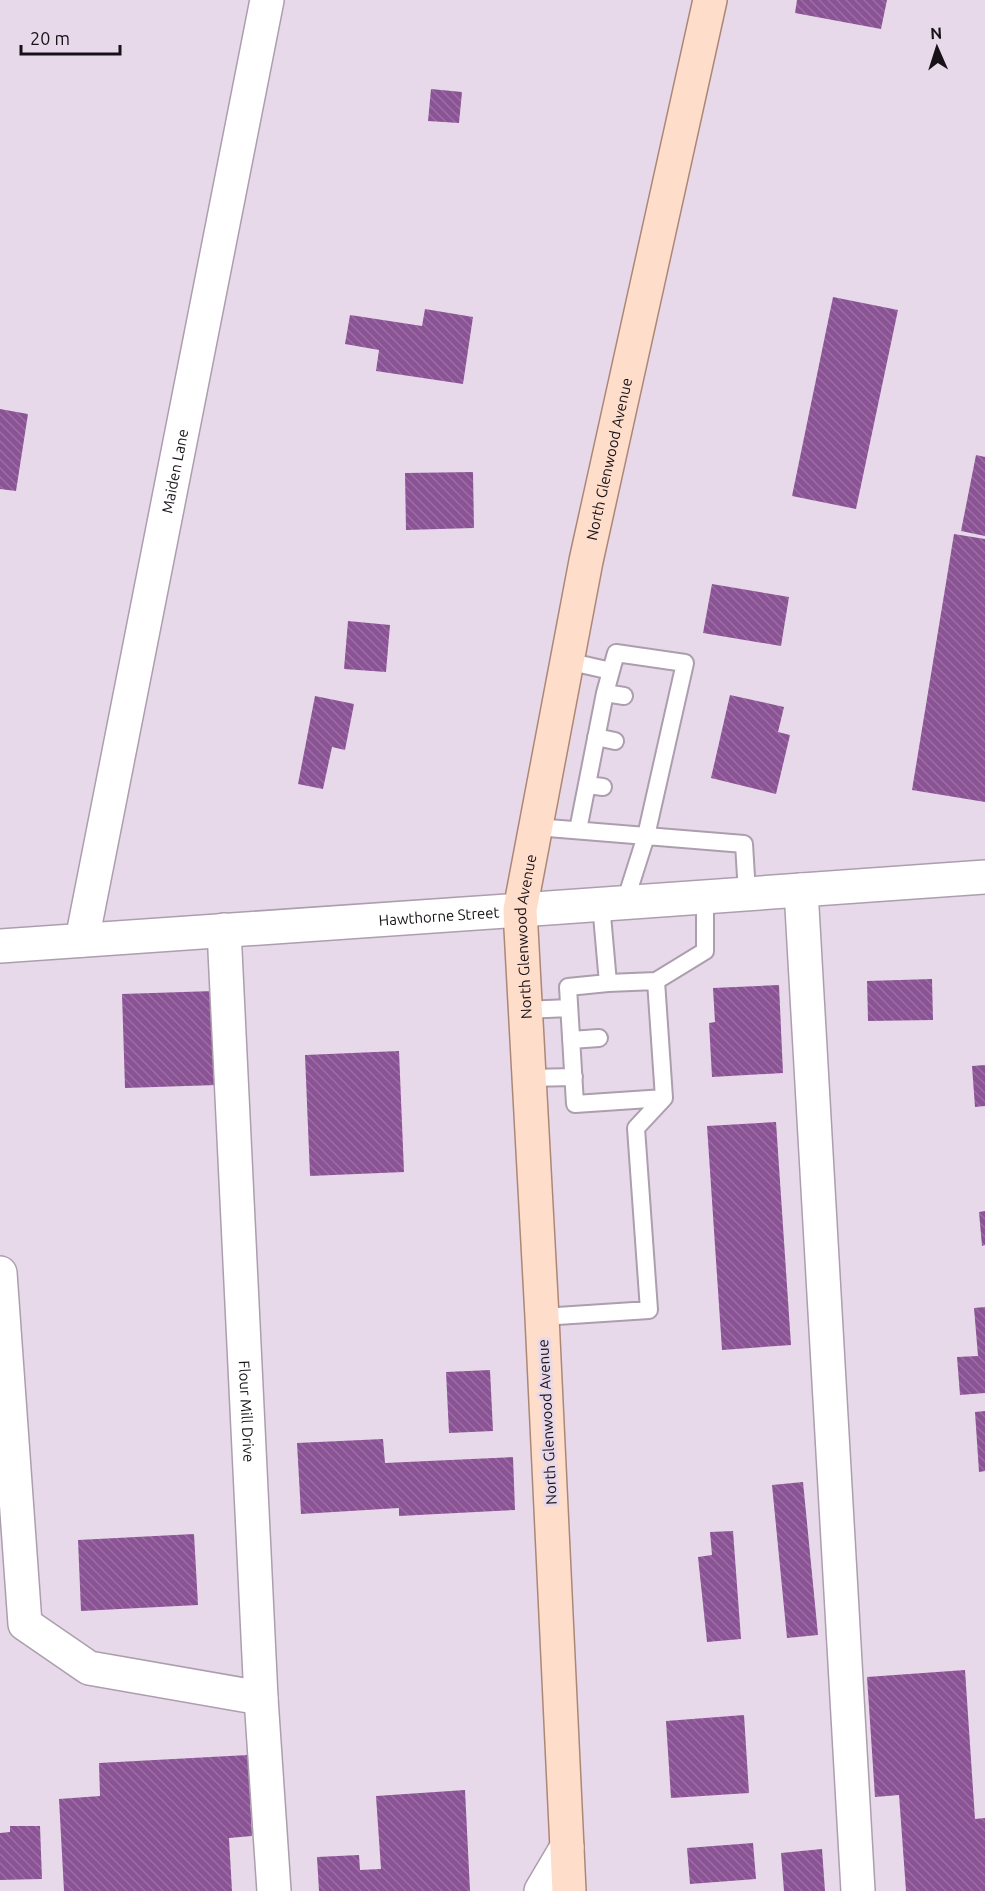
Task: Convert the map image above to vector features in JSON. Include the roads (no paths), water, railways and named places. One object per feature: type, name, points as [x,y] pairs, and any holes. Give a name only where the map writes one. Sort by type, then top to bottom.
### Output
[{"type":"main road","name":"North Glenwood Avenue","points":[[569,1891],[520,909],[586,561],[710,0]]},
{"type":"street","name":"Maiden Lane","points":[[82,940],[267,0]]},
{"type":"street","name":"Hawthorne Street","points":[[0,946],[985,877]]},
{"type":"street","points":[[801,890],[858,1891]]},
{"type":"street","name":"Flour Mill Drive","points":[[224,930],[261,1698],[274,1891]]},
{"type":"street","points":[[0,1272],[25,1624],[89,1668],[261,1698]]},
{"type":"street","points":[[541,1891],[567,1847]]},
{"type":"lane","points":[[578,830],[595,786],[596,737],[616,653],[685,663],[660,750],[646,836],[613,903],[608,983]]},
{"type":"lane","points":[[567,661],[611,671]]},
{"type":"lane","points":[[605,693],[624,696]]},
{"type":"lane","points":[[596,737],[615,741]]},
{"type":"lane","points":[[536,827],[744,844],[747,893]]},
{"type":"lane","points":[[663,1098],[575,1104],[568,987],[656,981],[705,951],[705,897]]},
{"type":"lane","points":[[656,981],[652,1035],[663,1098]]},
{"type":"lane","points":[[525,1010],[569,1008]]},
{"type":"lane","points":[[571,1040],[598,1038]]},
{"type":"lane","points":[[528,1078],[574,1077]]},
{"type":"lane","points":[[542,1317],[649,1310],[636,1128],[663,1098]]}]
